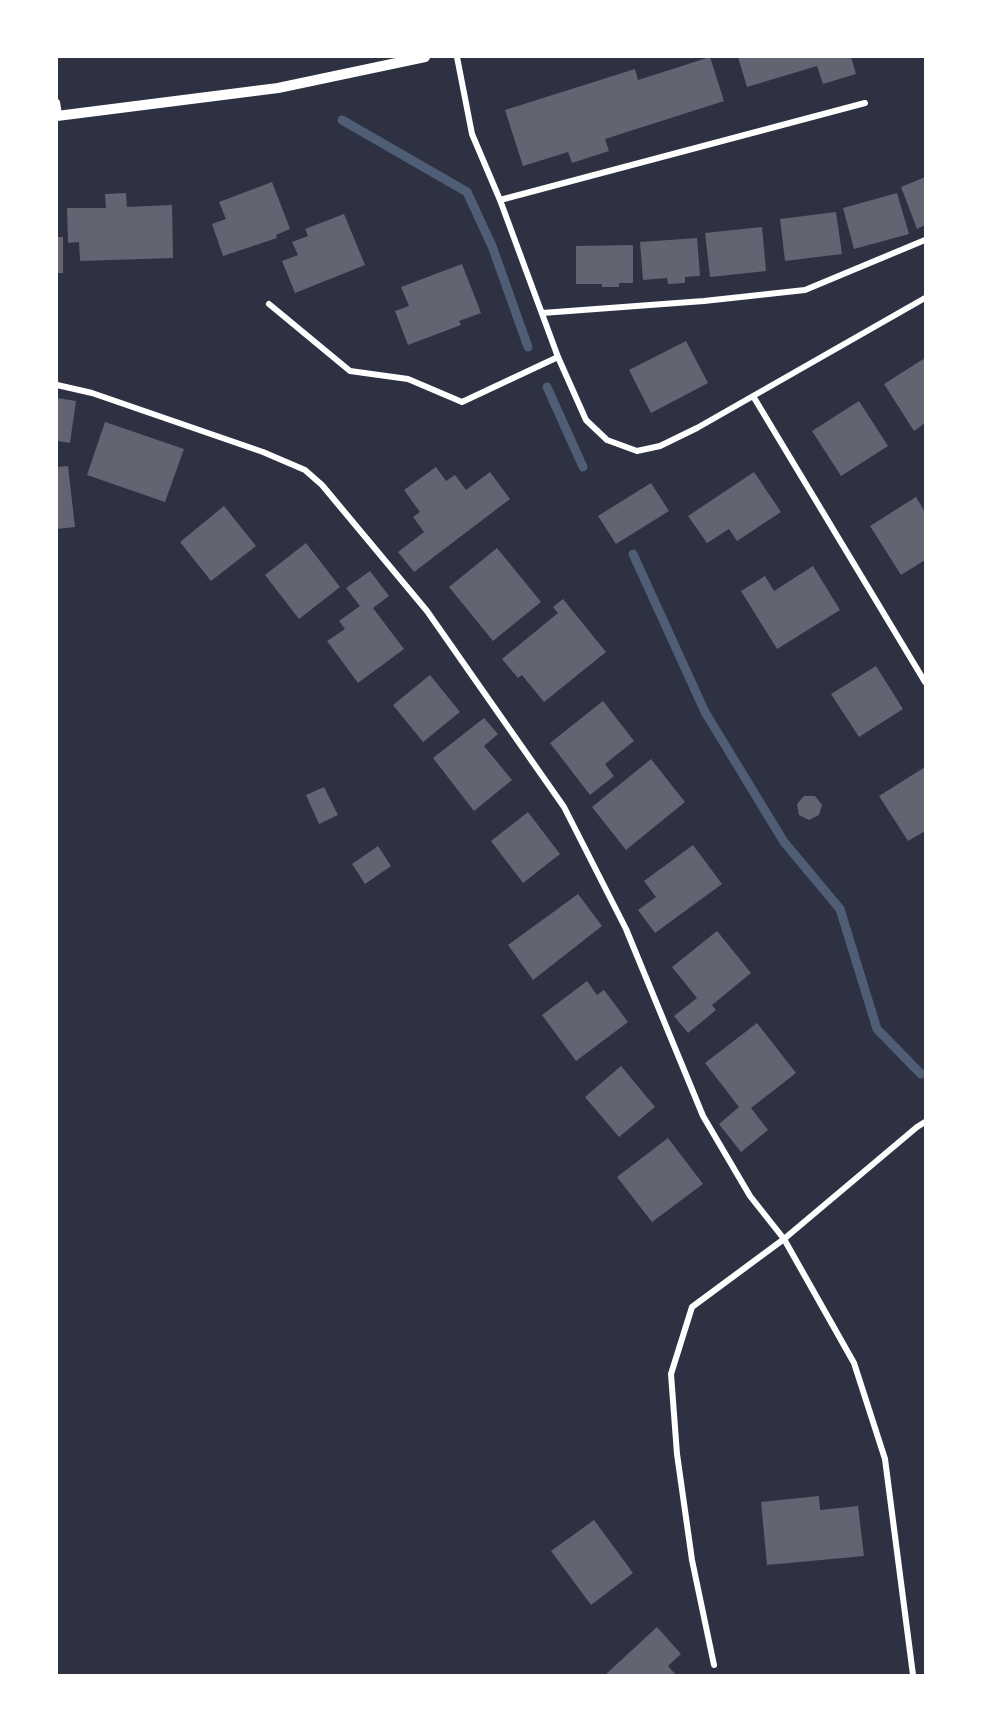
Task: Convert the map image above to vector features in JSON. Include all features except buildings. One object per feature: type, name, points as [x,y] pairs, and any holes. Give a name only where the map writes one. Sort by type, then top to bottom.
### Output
[{"type":"street","points":[[57,102],[58,115],[278,88],[424,57]]},
{"type":"street","points":[[457,57],[472,134],[500,200],[558,357],[586,420],[608,440],[637,451],[660,446],[925,298]]},
{"type":"street","points":[[500,200],[866,103]]},
{"type":"street","points":[[542,313],[704,301],[805,290],[925,240]]},
{"type":"street","points":[[269,304],[350,371],[408,379],[462,402],[558,357]]},
{"type":"street","points":[[57,385],[92,393],[263,452],[305,470],[322,485],[427,610],[564,807],[626,929],[703,1116],[750,1196],[784,1239],[854,1363],[885,1459],[913,1675]]},
{"type":"street","points":[[753,396],[925,682]]},
{"type":"street","points":[[714,1665],[692,1560],[677,1454],[671,1374],[692,1307],[784,1239],[925,1122]]},
{"type":"waterway","points":[[342,120],[467,192],[492,246],[528,347]]},
{"type":"waterway","points":[[547,387],[583,467]]},
{"type":"waterway","points":[[633,554],[705,712],[784,842],[840,909],[877,1029],[921,1074]]}]
